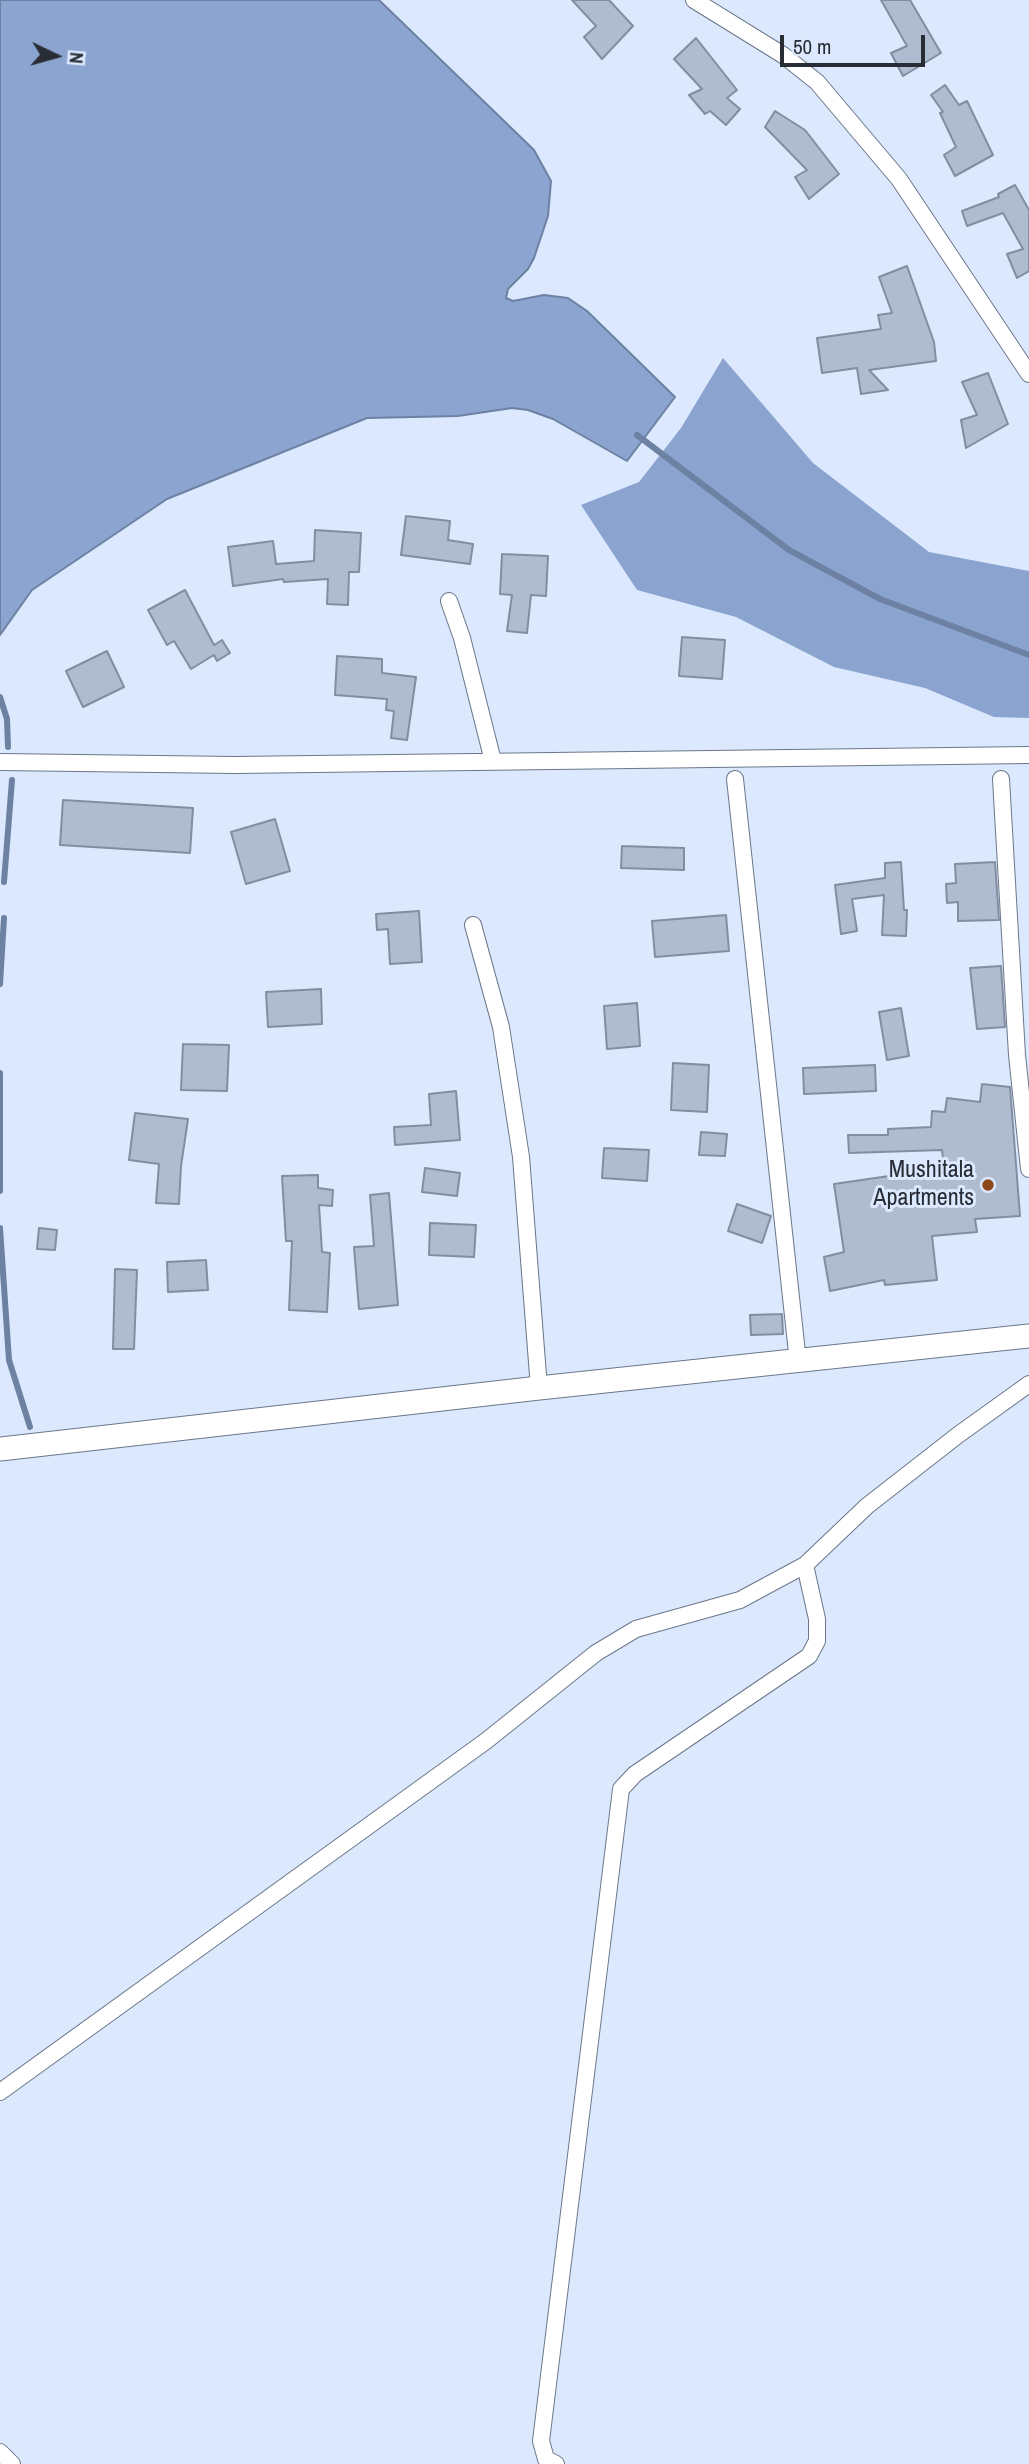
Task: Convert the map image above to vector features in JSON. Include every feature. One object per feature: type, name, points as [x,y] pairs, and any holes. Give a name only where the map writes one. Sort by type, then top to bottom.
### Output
[{"type":"main road","points":[[0,1449],[1029,1336]]},
{"type":"street","points":[[695,0],[783,55],[817,82],[899,179],[1029,374]]},
{"type":"street","points":[[449,601],[462,638],[493,761]]},
{"type":"street","points":[[0,762],[234,765],[1029,755]]},
{"type":"street","points":[[735,779],[799,1362]]},
{"type":"street","points":[[1001,779],[1017,1055],[1029,1169]]},
{"type":"street","points":[[472,925],[501,1027],[521,1157],[539,1388]]},
{"type":"street","points":[[0,2092],[486,1741],[596,1653],[636,1629],[740,1600],[805,1565],[867,1506],[1029,1384]]},
{"type":"street","points":[[556,2464],[546,2459],[541,2441],[621,1788],[635,1774],[809,1656],[817,1641],[817,1619],[805,1565]]},
{"type":"street","points":[[0,2452],[12,2464]]},
{"type":"shaded area","points":[[0,0],[379,0],[534,150],[551,181],[548,216],[534,258],[528,269],[508,289],[506,298],[513,301],[544,295],[568,298],[587,311],[675,397],[627,461],[553,419],[528,410],[512,408],[458,416],[367,418],[167,499],[32,590],[0,635]]},
{"type":"shaded area","points":[[723,358],[813,463],[929,552],[1029,571],[1029,718],[994,717],[925,688],[834,667],[736,617],[637,590],[581,505],[639,482],[681,428]]},
{"type":"building","points":[[572,0],[609,0],[633,26],[602,59],[584,37],[596,26]]},
{"type":"building","points":[[881,0],[910,0],[941,53],[903,76],[891,53],[907,46]]},
{"type":"building","points":[[696,38],[737,90],[727,98],[740,109],[726,125],[710,111],[705,114],[689,95],[702,89],[674,59]]},
{"type":"building","points":[[945,85],[959,105],[967,101],[993,155],[955,176],[944,155],[956,147],[940,113],[943,112],[931,95]]},
{"type":"building","points":[[775,111],[805,130],[839,174],[809,199],[795,177],[807,170],[765,127]]},
{"type":"building","points":[[1015,185],[1029,210],[1029,271],[1017,278],[1007,254],[1023,249],[1003,213],[967,226],[962,211],[999,197],[998,194]]},
{"type":"building","points":[[907,266],[934,342],[936,361],[869,370],[888,390],[861,394],[857,368],[822,373],[817,338],[881,329],[878,315],[892,313],[879,277]]},
{"type":"building","points":[[988,373],[1008,424],[966,448],[961,420],[977,415],[962,382]]},
{"type":"building","points":[[406,516],[450,521],[448,540],[473,544],[470,564],[401,555]]},
{"type":"building","points":[[315,530],[361,533],[359,572],[349,572],[348,605],[327,604],[328,579],[284,582],[283,579],[233,586],[228,547],[273,541],[276,564],[314,561]]},
{"type":"building","points":[[502,554],[548,556],[546,596],[531,595],[527,633],[507,631],[512,595],[500,594]]},
{"type":"building","points":[[185,590],[214,645],[222,640],[230,653],[217,661],[214,655],[191,669],[174,641],[167,645],[148,610]]},
{"type":"building","points":[[682,637],[725,640],[722,679],[679,676]]},
{"type":"building","points":[[107,651],[124,687],[83,707],[66,671]]},
{"type":"building","points":[[337,656],[382,659],[382,673],[416,677],[407,740],[391,738],[394,711],[386,710],[387,699],[335,695]]},
{"type":"building","points":[[63,800],[193,808],[190,853],[60,845]]},
{"type":"building","points":[[275,819],[290,871],[246,884],[231,832]]},
{"type":"building","points":[[622,846],[684,848],[684,870],[621,868]]},
{"type":"building","points":[[901,862],[904,910],[907,910],[906,936],[882,935],[884,895],[852,899],[857,931],[841,934],[835,885],[885,878],[885,863]]},
{"type":"building","points":[[995,862],[999,920],[958,921],[958,902],[947,903],[946,884],[956,883],[955,864]]},
{"type":"building","points":[[419,911],[422,962],[390,964],[388,929],[377,930],[376,914]]},
{"type":"building","points":[[726,915],[729,951],[655,957],[652,921]]},
{"type":"building","points":[[1001,966],[1005,1027],[977,1029],[970,968]]},
{"type":"building","points":[[321,989],[322,1024],[268,1027],[266,992]]},
{"type":"building","points":[[637,1003],[640,1046],[607,1049],[604,1006]]},
{"type":"building","points":[[901,1008],[909,1056],[887,1060],[879,1012]]},
{"type":"building","points":[[183,1044],[229,1045],[227,1091],[181,1090]]},
{"type":"building","points":[[673,1063],[709,1065],[707,1112],[671,1110]]},
{"type":"building","points":[[875,1065],[876,1091],[804,1094],[803,1068]]},
{"type":"building","points":[[982,1084],[1010,1087],[1020,1216],[975,1219],[977,1232],[932,1236],[937,1280],[885,1285],[884,1280],[830,1291],[824,1257],[844,1252],[834,1184],[944,1168],[942,1150],[849,1153],[848,1135],[888,1135],[888,1129],[931,1127],[932,1111],[945,1112],[947,1098],[980,1102]]},
{"type":"building","points":[[456,1091],[460,1140],[395,1145],[394,1127],[431,1125],[429,1094]]},
{"type":"building","points":[[135,1113],[188,1119],[179,1204],[156,1203],[159,1164],[129,1160]]},
{"type":"building","points":[[701,1132],[727,1134],[725,1156],[699,1155]]},
{"type":"building","points":[[604,1148],[649,1150],[647,1181],[602,1178]]},
{"type":"building","points":[[425,1168],[460,1173],[457,1196],[422,1192]]},
{"type":"building","points":[[318,1175],[318,1188],[333,1190],[332,1206],[319,1205],[322,1252],[330,1253],[327,1312],[289,1310],[292,1241],[286,1241],[282,1176]]},
{"type":"building","points":[[389,1193],[398,1305],[359,1309],[354,1247],[374,1246],[370,1195]]},
{"type":"building","points":[[737,1204],[771,1216],[762,1243],[728,1231]]},
{"type":"building","points":[[430,1223],[476,1225],[474,1257],[429,1255]]},
{"type":"building","points":[[39,1228],[57,1230],[55,1250],[37,1249]]},
{"type":"building","points":[[206,1260],[208,1290],[168,1292],[167,1262]]},
{"type":"building","points":[[115,1269],[137,1270],[134,1349],[113,1349]]},
{"type":"building","points":[[782,1314],[783,1334],[751,1335],[750,1315]]},
{"type":"waterway","points":[[637,435],[789,550],[880,599],[1029,655]]},
{"type":"waterway","points":[[0,697],[7,719],[8,747]]},
{"type":"waterway","points":[[4,882],[12,780]]},
{"type":"waterway","points":[[0,984],[4,918]]},
{"type":"waterway","points":[[0,1073],[0,1191]]},
{"type":"waterway","points":[[0,1228],[9,1360],[30,1427]]},
{"type":"place","name":"Mushitala Apartments","points":[[988,1185]]}]
